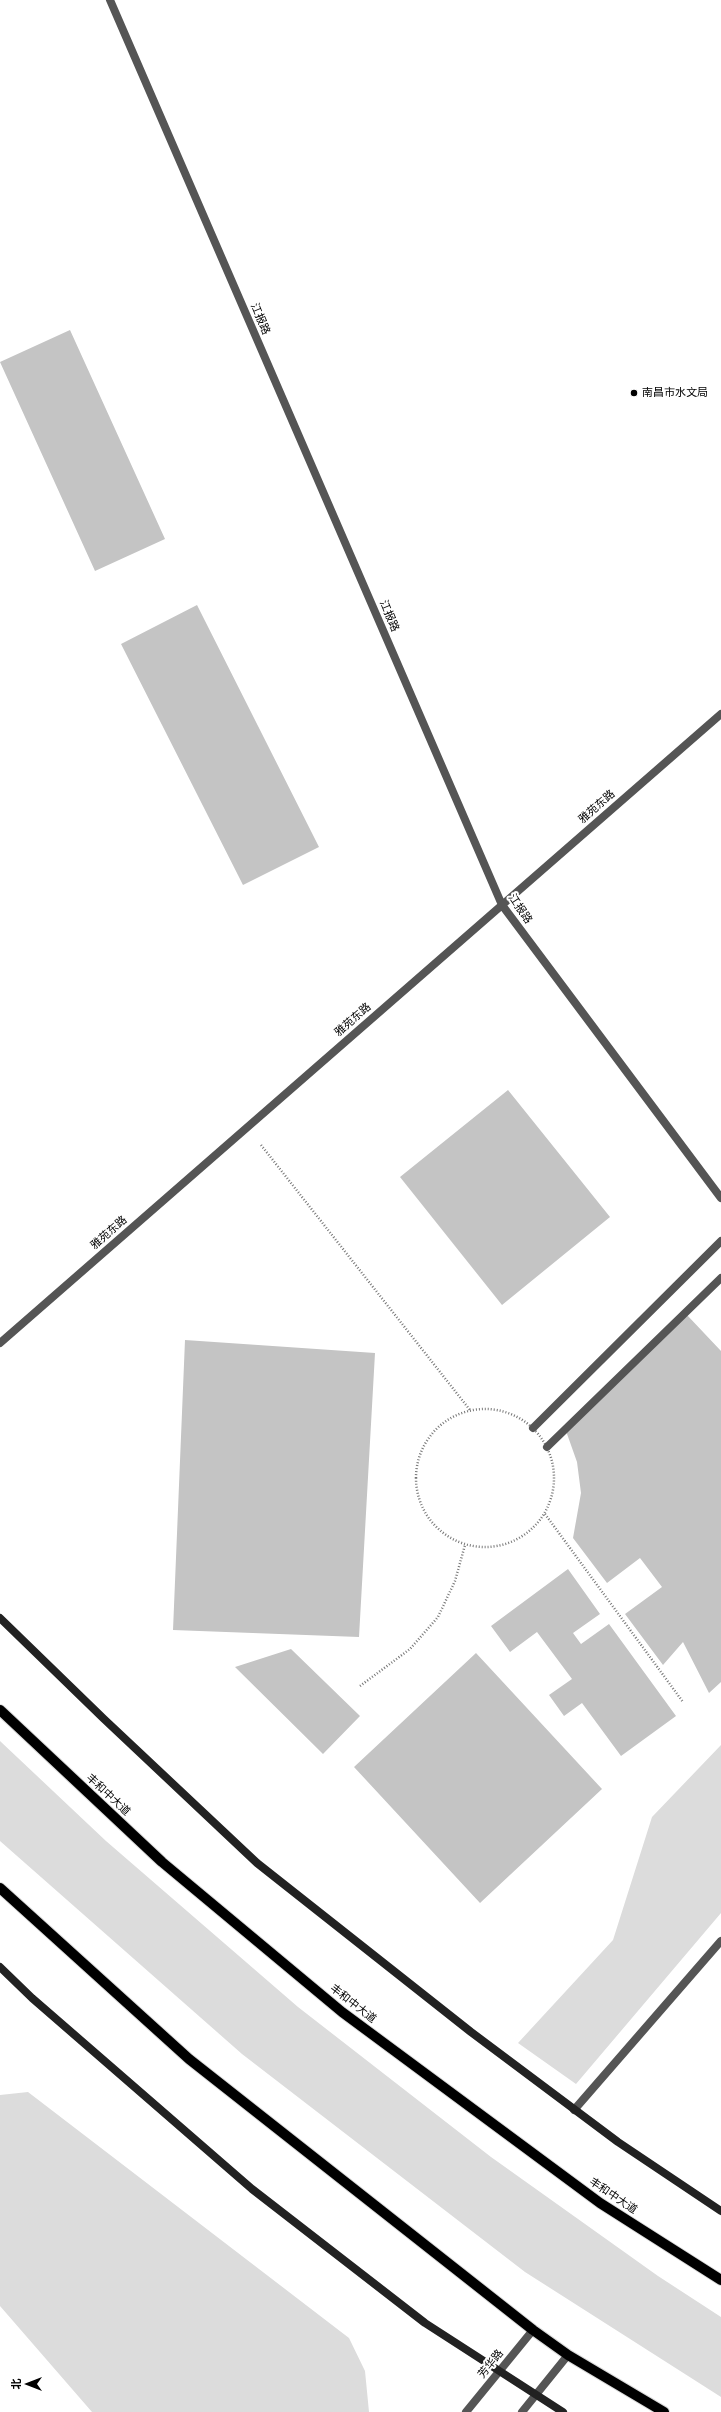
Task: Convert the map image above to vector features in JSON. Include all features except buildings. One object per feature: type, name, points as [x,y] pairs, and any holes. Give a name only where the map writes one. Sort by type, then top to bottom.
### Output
[{"type":"main road","points":[[0,1618],[104,1720],[257,1862],[471,2032],[574,2110],[618,2142],[721,2211]]},
{"type":"main road","name":"丰和中大道","points":[[0,1710],[162,1862],[342,2012],[600,2203],[721,2280]]},
{"type":"main road","points":[[0,1888],[189,2059],[533,2330],[568,2355],[664,2412]]},
{"type":"main road","points":[[0,1967],[32,1998],[252,2189],[425,2323],[563,2412]]},
{"type":"street","name":"江报路","points":[[110,0],[502,905],[721,1198]]},
{"type":"street","name":"雅苑东路","points":[[0,1343],[721,714]]},
{"type":"street","points":[[533,1428],[721,1241]]},
{"type":"street","points":[[547,1447],[721,1278]]},
{"type":"street","points":[[574,2110],[721,1941]]},
{"type":"street","name":"芳华路","points":[[466,2412],[533,2330]]},
{"type":"street","points":[[522,2412],[568,2355]]},
{"type":"path","points":[[248,1127],[470,1410]]},
{"type":"path","points":[[493,1409],[515,1415],[533,1428],[547,1447],[554,1469],[553,1492],[545,1514],[530,1531],[510,1543],[487,1548],[464,1545],[445,1535],[429,1518],[418,1498],[416,1475],[420,1453],[432,1433],[449,1418],[470,1410],[493,1409]]},
{"type":"path","points":[[545,1514],[683,1702]]},
{"type":"path","points":[[360,1686],[410,1649],[438,1616],[455,1581],[464,1545]]},
{"type":"shaded area","points":[[0,1741],[106,1841],[298,2007],[491,2157],[658,2276],[721,2317],[721,2397],[525,2272],[242,2054],[0,1841]]},
{"type":"shaded area","points":[[721,1745],[721,1913],[576,2084],[518,2043],[613,1940],[652,1817]]},
{"type":"shaded area","points":[[28,2092],[349,2338],[365,2371],[369,2412],[92,2412],[0,2306],[0,2095]]},
{"type":"place","name":"南昌市水文局","points":[[634,393]]}]
